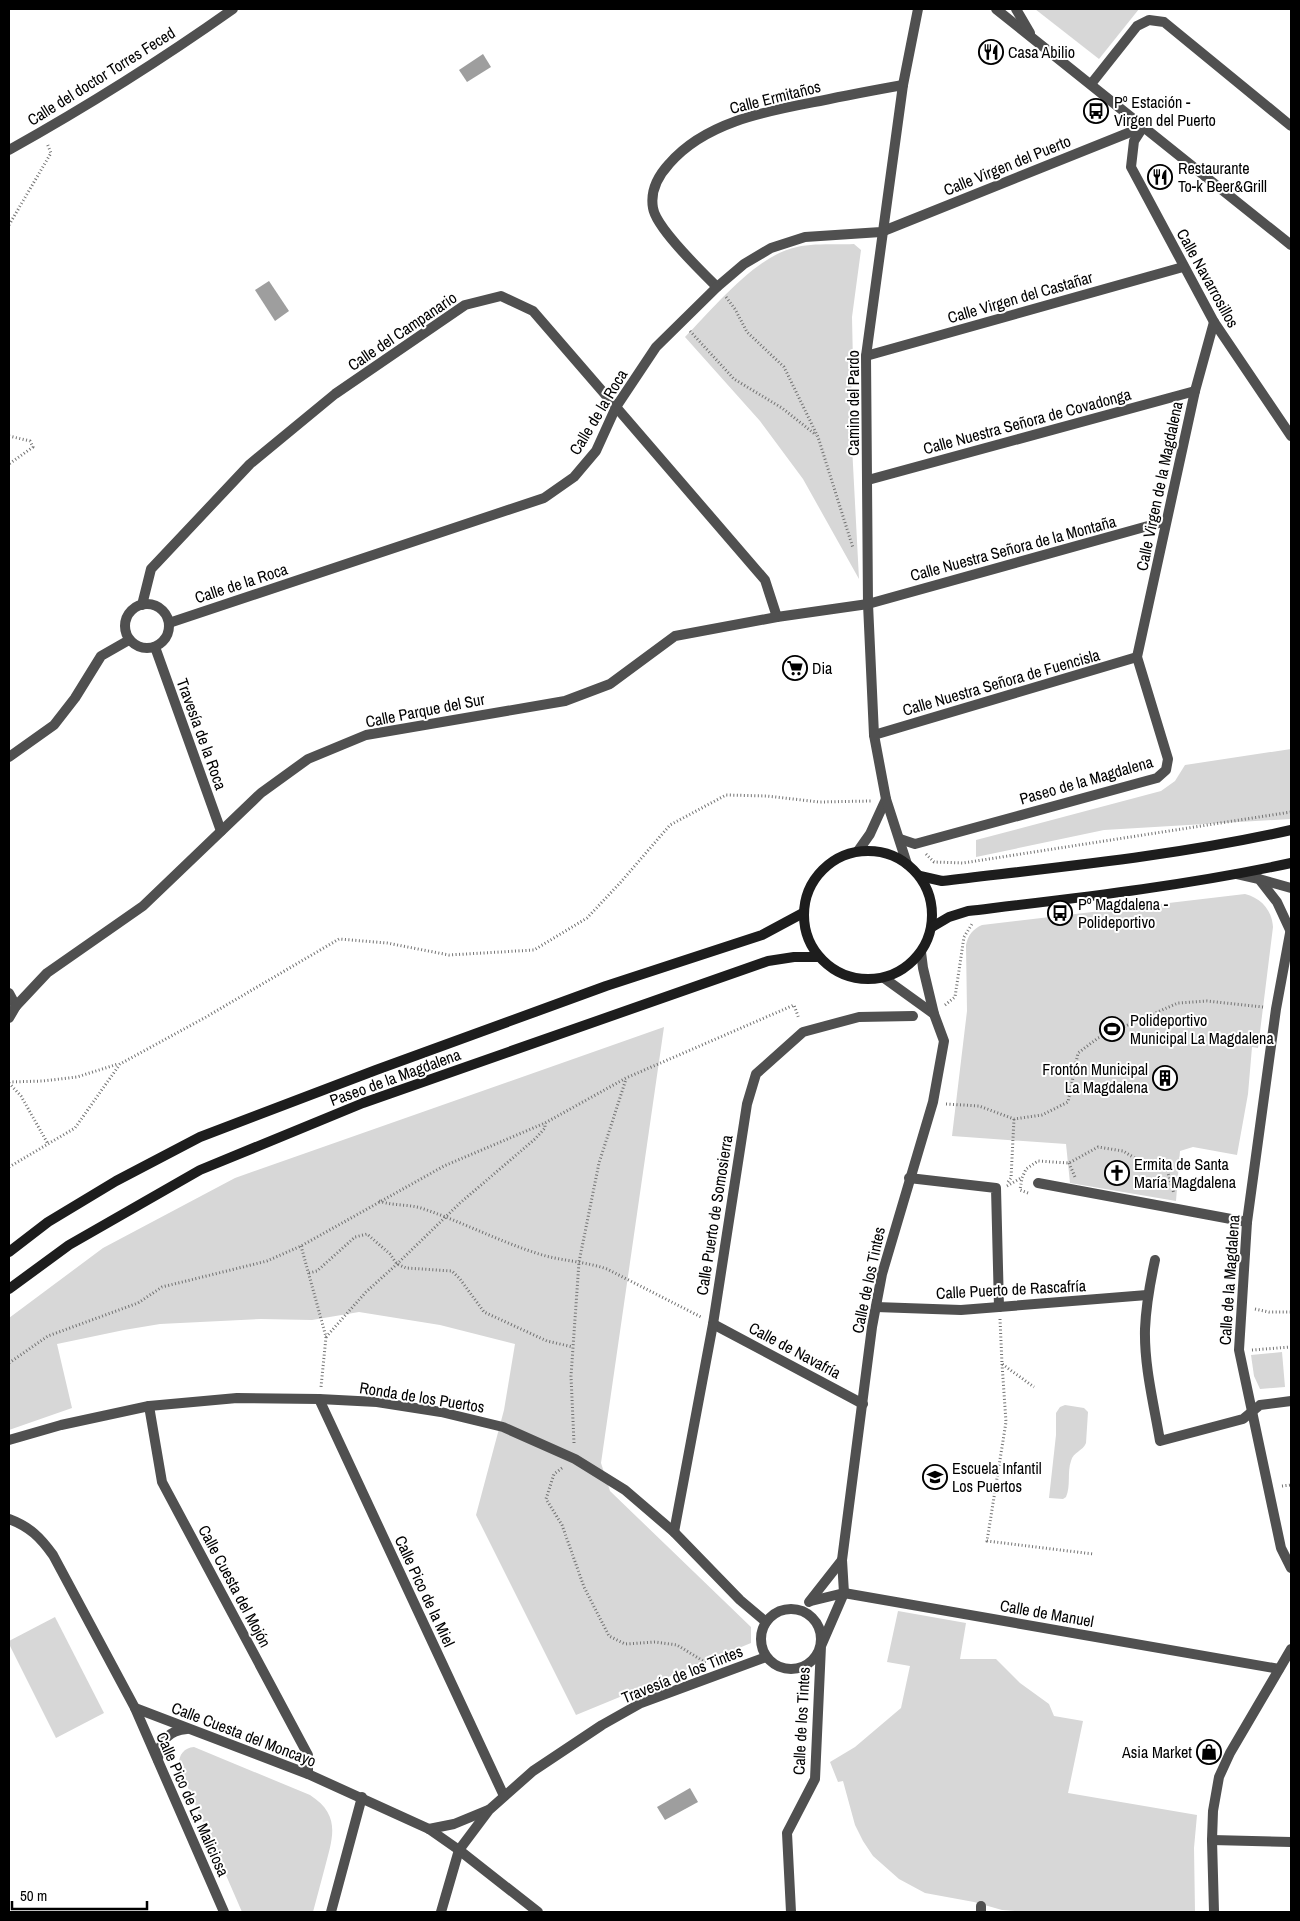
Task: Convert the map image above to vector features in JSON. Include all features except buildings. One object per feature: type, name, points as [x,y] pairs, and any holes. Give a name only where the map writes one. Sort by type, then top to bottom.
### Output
[{"type":"main road","points":[[920,876],[942,881],[1124,860],[1257,838],[1291,830]]},
{"type":"main road","points":[[858,851],[875,851],[892,855],[907,864],[920,876],[931,900],[932,927],[928,940],[921,952],[911,964],[884,978],[865,980],[848,977],[831,969],[818,956],[804,929],[803,913],[808,891],[819,872],[837,858],[858,851]]},
{"type":"main road","points":[[932,927],[949,917],[968,911],[1120,893],[1237,874],[1291,862]]},
{"type":"main road","name":"Paseo de la Magdalena","points":[[9,1252],[48,1222],[116,1181],[200,1137],[606,986],[762,935],[803,913]]},
{"type":"main road","name":"Paseo de la Magdalena","points":[[9,1289],[68,1246],[200,1170],[345,1110],[768,961],[818,956]]},
{"type":"street","name":"Calle del doctor Torres Feced","points":[[9,150],[192,37],[233,9]]},
{"type":"street","name":"Camino del Pardo","points":[[907,864],[886,799],[874,735],[868,604],[866,356],[902,84],[918,9]]},
{"type":"street","points":[[996,9],[1291,245]]},
{"type":"street","points":[[1016,9],[1035,40]]},
{"type":"street","points":[[1091,84],[1137,26],[1149,20],[1164,22],[1291,126]]},
{"type":"street","name":"Calle Ermitaños","points":[[717,287],[663,228],[653,210],[652,190],[662,172],[679,152],[703,136],[727,125],[772,110],[902,84]]},
{"type":"street","name":"Calle Virgen del Puerto","points":[[881,232],[1143,126]]},
{"type":"street","name":"Calle Navarrosillos","points":[[1143,126],[1134,141],[1131,167],[1214,322],[1291,436]]},
{"type":"street","name":"Calle de la Roca","points":[[169,623],[544,498],[574,477],[596,451],[616,406],[656,347],[717,287],[744,264],[771,248],[805,237],[881,232]]},
{"type":"street","name":"Calle Virgen del Castañar","points":[[866,356],[1183,267]]},
{"type":"street","name":"Calle del Campanario","points":[[142,605],[151,569],[250,464],[335,394],[465,305],[501,296],[532,311],[616,406],[765,580],[777,616]]},
{"type":"street","name":"Calle Virgen de la Magdalena","points":[[1137,657],[1195,391],[1214,322]]},
{"type":"street","name":"Calle Nuestra Señora de Covadonga","points":[[868,480],[1195,391]]},
{"type":"street","name":"Calle Nuestra Señora de la Montaña","points":[[868,604],[1166,521]]},
{"type":"street","name":"Calle Parque del Sur","points":[[9,1018],[16,1006],[48,973],[143,906],[261,793],[308,759],[366,735],[565,701],[610,684],[675,636],[777,616],[868,604]]},
{"type":"street","points":[[142,605],[156,606],[167,616],[169,623],[167,638],[155,647],[148,649],[141,648],[130,640],[126,633],[126,619],[135,608],[142,605]]},
{"type":"street","points":[[9,757],[54,725],[75,698],[102,656],[130,640]]},
{"type":"street","name":"Travesía de la Roca","points":[[155,647],[221,831]]},
{"type":"street","name":"Calle Nuestra Señora de Fuencisla","points":[[874,735],[1137,657]]},
{"type":"street","name":"Paseo de la Magdalena","points":[[916,844],[1157,778],[1166,770],[1168,759],[1137,657]]},
{"type":"street","points":[[858,851],[870,834],[886,799]]},
{"type":"street","points":[[900,839],[916,844]]},
{"type":"street","points":[[1237,874],[1291,888]]},
{"type":"street","name":"Calle de la Magdalena","points":[[1259,879],[1277,902],[1290,929],[1276,1009],[1247,1222],[1239,1350],[1281,1548],[1291,1568]]},
{"type":"street","name":"Calle de los Tintes","points":[[791,1912],[787,1833],[815,1779],[821,1646],[844,1593],[842,1560],[876,1308],[882,1274],[933,1102],[944,1041],[934,1014],[921,952]]},
{"type":"street","points":[[884,978],[934,1014]]},
{"type":"street","points":[[9,993],[16,1006]]},
{"type":"street","name":"Calle Puerto de Somosierra","points":[[674,1532],[713,1324],[747,1104],[756,1074],[803,1032],[860,1017],[912,1016]]},
{"type":"street","points":[[910,1178],[996,1188],[999,1307]]},
{"type":"street","points":[[1038,1183],[1247,1222]]},
{"type":"street","points":[[1155,1260],[1147,1295],[1145,1332],[1148,1369],[1160,1441],[1243,1418],[1260,1405],[1291,1401]]},
{"type":"street","name":"Calle Puerto de Rascafría","points":[[876,1308],[961,1310],[1147,1295]]},
{"type":"street","name":"Calle de Navafría","points":[[713,1324],[863,1404]]},
{"type":"street","name":"Ronda de los Puertos","points":[[9,1440],[61,1425],[149,1406],[237,1398],[376,1402],[441,1412],[504,1426],[575,1459],[625,1490],[674,1532],[740,1600],[766,1622]]},
{"type":"street","name":"Calle Pico de la Miel","points":[[319,1399],[504,1796]]},
{"type":"street","name":"Calle Cuesta del Mojón","points":[[149,1406],[162,1482],[308,1755],[308,1774]]},
{"type":"street","points":[[9,1519],[20,1523],[41,1538],[53,1555],[135,1708]]},
{"type":"street","name":"Calle de los Tintes","points":[[795,1609],[812,1601],[842,1560]]},
{"type":"street","name":"Calle de Manuel","points":[[812,1601],[844,1593],[1279,1669]]},
{"type":"street","points":[[784,1609],[795,1609],[805,1612],[819,1626],[822,1636],[821,1646],[809,1664],[798,1668],[786,1669],[775,1665],[766,1657],[762,1648],[762,1630],[766,1622],[774,1614],[784,1609]]},
{"type":"street","points":[[1214,1912],[1213,1811],[1219,1777],[1230,1753],[1291,1649]]},
{"type":"street","name":"Travesía de los Tintes","points":[[459,1850],[489,1810],[504,1796],[534,1771],[602,1724],[641,1703],[766,1657]]},
{"type":"street","name":"Calle Cuesta del Moncayo","points":[[135,1708],[308,1774],[429,1829],[538,1912]]},
{"type":"street","name":"Calle Pico de La Maliciosa","points":[[135,1708],[224,1912]]},
{"type":"street","points":[[158,1762],[158,1753],[166,1738],[180,1730],[188,1729]]},
{"type":"street","points":[[331,1912],[362,1797]]},
{"type":"street","name":"Travesía de los Tintes","points":[[429,1829],[454,1824],[489,1810]]},
{"type":"street","points":[[1212,1840],[1291,1842]]},
{"type":"street","points":[[442,1912],[459,1850]]},
{"type":"path","points":[[9,225],[51,153],[42,131]]},
{"type":"path","points":[[717,287],[735,308],[747,332],[784,366],[818,437],[858,566],[868,573]]},
{"type":"path","points":[[682,322],[734,379],[782,408],[818,437]]},
{"type":"path","points":[[9,436],[30,441],[33,447],[9,464]]},
{"type":"path","points":[[9,1083],[77,1077],[120,1064],[339,940],[387,943],[449,955],[534,950],[587,918],[670,825],[726,796],[767,796],[819,802],[872,802],[886,799]]},
{"type":"path","points":[[916,844],[934,862],[963,863],[1291,812]]},
{"type":"path","points":[[934,1014],[955,997],[964,937],[972,925]]},
{"type":"path","points":[[954,1106],[979,1106],[1014,1119],[1042,1115],[1068,1102],[1078,1052],[1098,1038],[1178,1003],[1207,1001],[1276,1009]]},
{"type":"path","points":[[9,1363],[48,1336],[138,1303],[162,1287],[267,1261],[301,1246],[444,1166],[545,1123],[626,1078],[794,1005],[803,1032]]},
{"type":"path","points":[[9,1167],[75,1128],[120,1064]]},
{"type":"path","points":[[626,1078],[599,1163],[579,1262],[571,1376],[575,1459],[554,1474],[546,1499],[562,1525],[584,1587],[609,1636],[625,1644],[655,1642],[677,1645],[721,1673]]},
{"type":"path","points":[[9,1083],[21,1096],[48,1144]]},
{"type":"path","points":[[1014,1119],[1011,1178],[1005,1188],[1022,1178]]},
{"type":"path","points":[[326,1337],[366,1292],[445,1218],[535,1139],[545,1128],[545,1123]]},
{"type":"path","points":[[1028,1193],[1020,1190],[1026,1169],[1038,1162],[1069,1163],[1098,1147],[1123,1151],[1138,1160],[1166,1166],[1179,1209]]},
{"type":"path","points":[[379,1201],[419,1208],[455,1220],[501,1241],[538,1254],[607,1269],[713,1324]]},
{"type":"path","points":[[309,1273],[317,1271],[355,1237],[367,1234],[390,1254],[397,1264],[406,1268],[452,1271],[484,1312],[547,1340],[573,1347]]},
{"type":"path","points":[[301,1246],[326,1337],[319,1399]]},
{"type":"path","points":[[1251,1315],[1257,1304]]},
{"type":"path","points":[[999,1307],[1006,1422],[987,1541],[1093,1554]]},
{"type":"path","points":[[1255,1309],[1269,1312],[1291,1312]]},
{"type":"path","points":[[1249,1350],[1291,1347]]},
{"type":"path","points":[[1002,1364],[1034,1387]]},
{"type":"shaded area","points":[[1035,9],[1139,9],[1099,59]]},
{"type":"shaded area","points":[[483,54],[491,67],[467,82],[459,70]]},
{"type":"shaded area","points":[[854,244],[861,250],[852,317],[853,364],[850,408],[859,579],[803,479],[760,421],[685,337],[736,284],[766,260],[797,247]]},
{"type":"shaded area","points":[[269,281],[289,311],[275,321],[255,290]]},
{"type":"shaded area","points":[[1291,749],[1291,819],[1104,830],[976,857],[976,840],[1161,791],[1175,781],[1185,765]]},
{"type":"shaded area","name":"Polideportivo Municipal La Magdalena","points":[[1245,894],[1256,898],[1265,906],[1273,927],[1258,1048],[1252,1047],[1248,1094],[1237,1155],[1193,1147],[1180,1151],[1176,1201],[1070,1183],[1066,1144],[952,1136],[967,1011],[966,945],[968,938],[976,928],[982,925]]},
{"type":"shaded area","points":[[664,1027],[601,1463],[610,1491],[751,1627],[751,1643],[576,1715],[476,1515],[504,1410],[515,1344],[440,1325],[359,1312],[312,1320],[261,1319],[160,1324],[124,1330],[57,1344],[72,1408],[9,1430],[9,1318],[103,1248],[235,1178]]},
{"type":"shaded area","points":[[1282,1352],[1285,1387],[1260,1389],[1254,1376],[1251,1355]]},
{"type":"shaded area","points":[[1065,1405],[1084,1408],[1088,1412],[1086,1443],[1072,1458],[1066,1497],[1063,1499],[1049,1498],[1056,1435],[1056,1413],[1060,1407]]},
{"type":"shaded area","points":[[898,1611],[966,1623],[960,1659],[996,1659],[1020,1683],[1049,1704],[1054,1716],[1083,1721],[1068,1793],[1197,1815],[1194,1848],[1195,1912],[1028,1912],[1002,1910],[974,1902],[925,1893],[899,1879],[873,1856],[855,1825],[843,1781],[838,1782],[830,1762],[855,1747],[901,1708],[910,1666],[887,1662]]},
{"type":"shaded area","points":[[55,1617],[104,1713],[56,1738],[9,1644],[9,1641]]},
{"type":"shaded area","points":[[194,1747],[310,1795],[327,1810],[332,1827],[332,1836],[313,1912],[242,1912],[179,1767],[179,1759],[182,1753]]},
{"type":"shaded area","points":[[690,1788],[698,1802],[665,1820],[657,1807]]},
{"type":"place","name":"Casa Abilio","points":[[991,52]]},
{"type":"place","name":"Pº Estación - Virgen del Puerto","points":[[1096,111]]},
{"type":"place","name":"Restaurante To-k Beer&Grill","points":[[1160,177]]},
{"type":"place","name":"Dia","points":[[795,668]]},
{"type":"place","name":"Pº Magdalena - Polideportivo","points":[[1060,913]]},
{"type":"place","name":"Polideportivo Municipal La Magdalena","points":[[1112,1029]]},
{"type":"place","name":"Frontón Municipal La Magdalena","points":[[1165,1078]]},
{"type":"place","name":"Ermita de Santa María Magdalena","points":[[1117,1173]]},
{"type":"place","name":"Escuela Infantil Los Puertos","points":[[935,1477]]},
{"type":"place","name":"Asia Market","points":[[1209,1752]]}]
